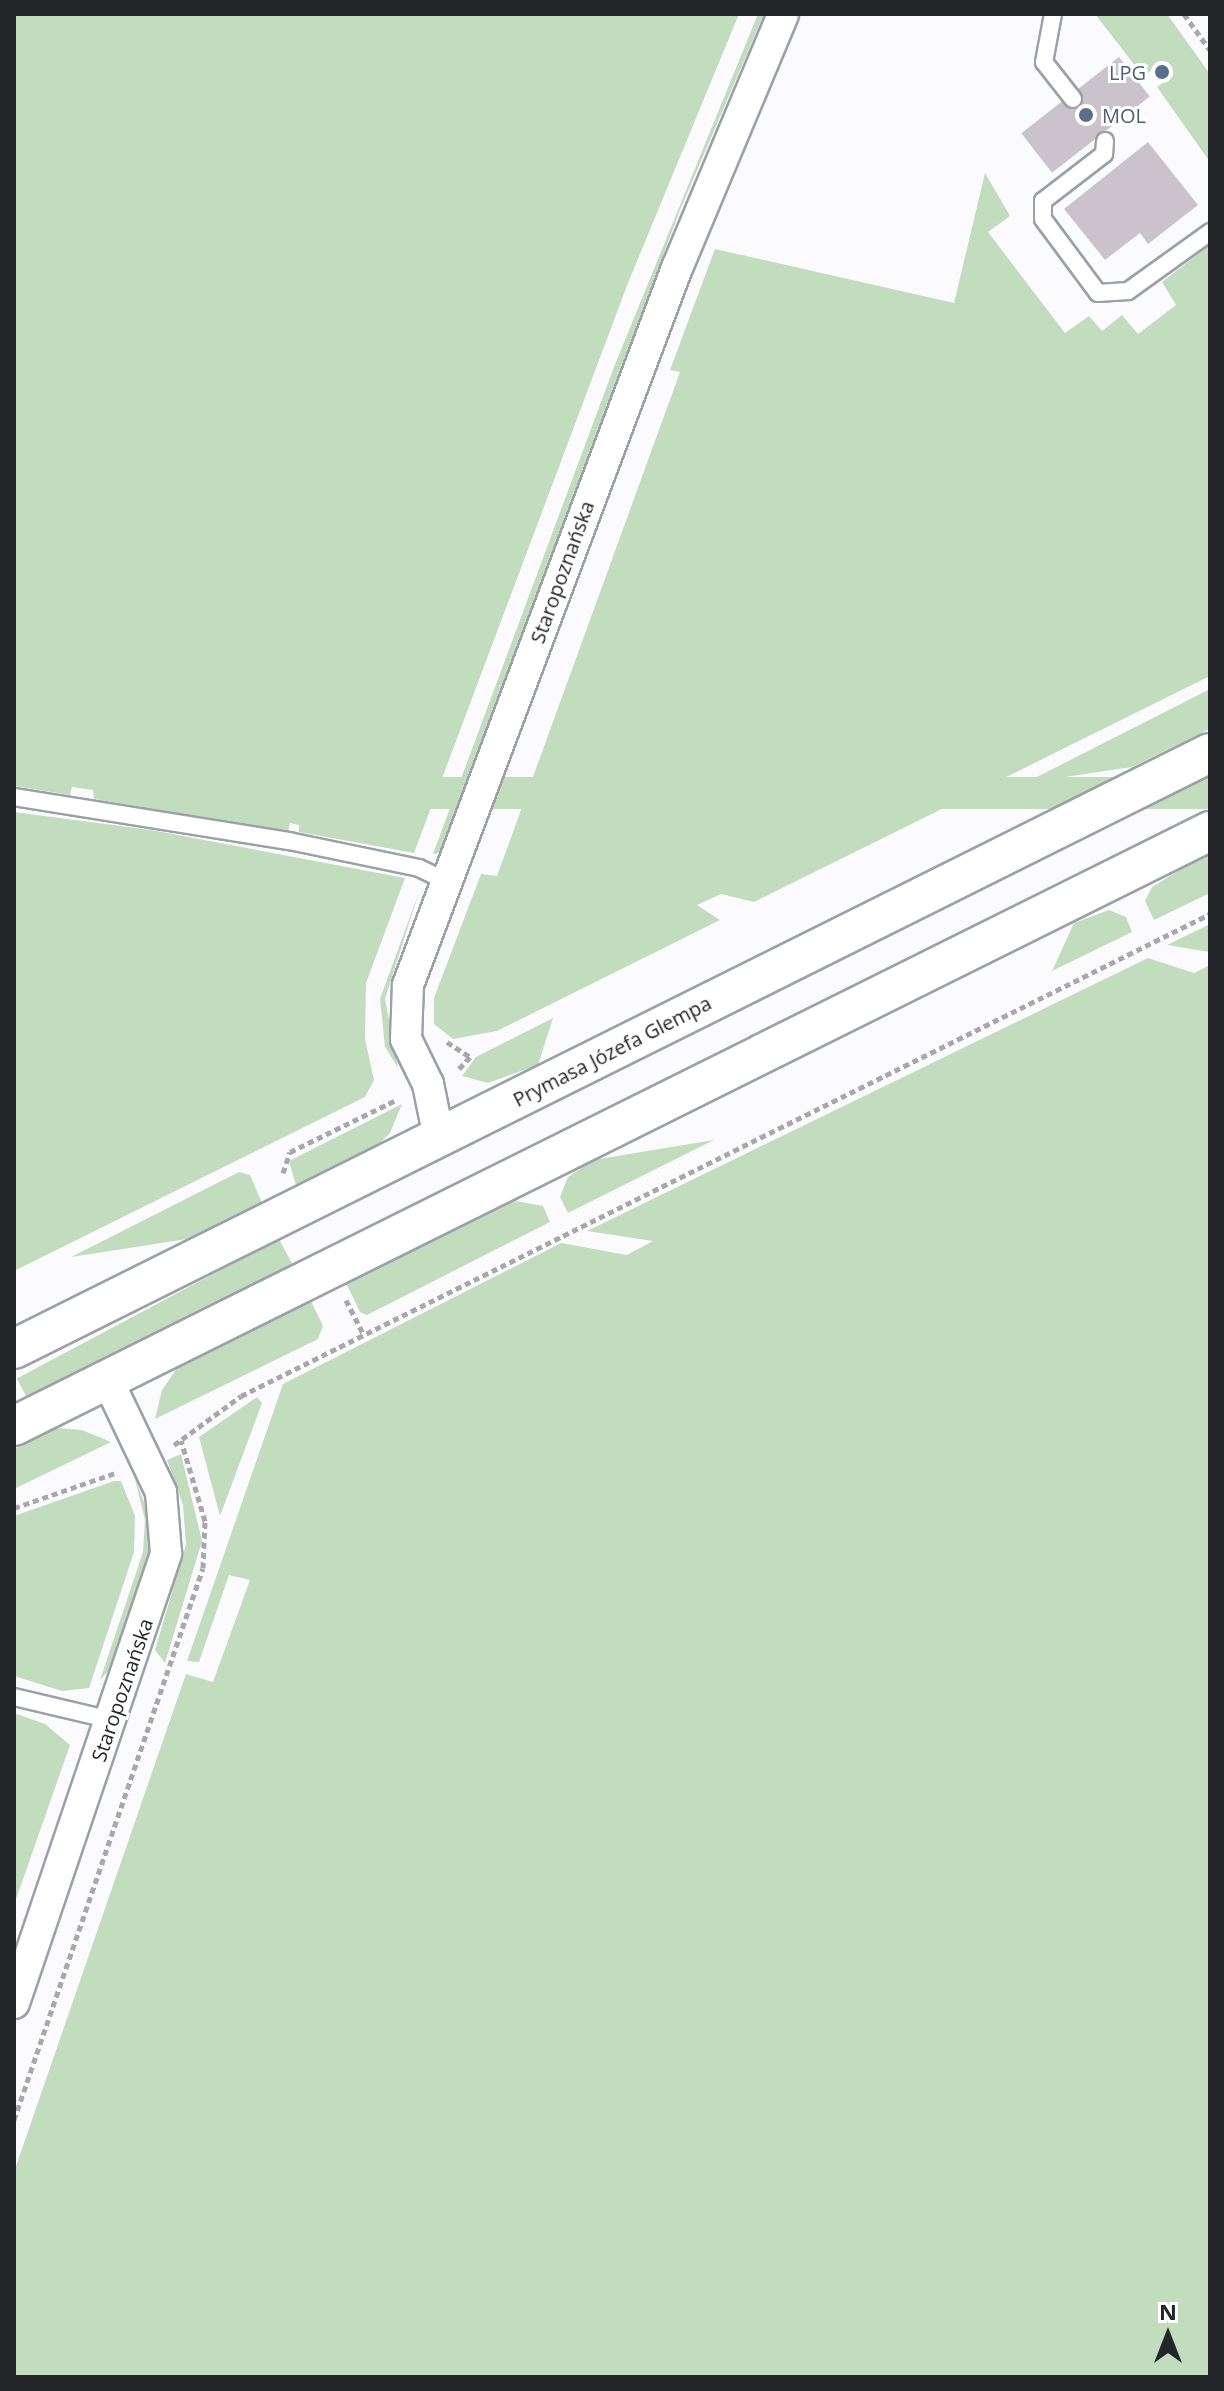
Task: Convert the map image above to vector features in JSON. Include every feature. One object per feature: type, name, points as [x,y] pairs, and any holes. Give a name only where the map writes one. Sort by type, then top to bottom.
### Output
[{"type":"street","name":"Staropoznańska","points":[[439,1138],[403,1016],[446,881],[682,254],[783,14]]},
{"type":"street","name":"Prymasa Józefa Glempa","points":[[14,1349],[1210,753]]},
{"type":"street","points":[[14,1426],[1210,831]]},
{"type":"street","name":"Staropoznańska","points":[[14,2003],[166,1553],[167,1518],[147,1460],[107,1379]]},
{"type":"lane","points":[[1053,14],[1044,62],[1073,99]]},
{"type":"lane","points":[[1105,141],[1104,154],[1043,201],[1043,219],[1098,293],[1128,291],[1210,232]]},
{"type":"lane","points":[[14,797],[289,841],[419,868],[446,881]]},
{"type":"lane","points":[[14,1697],[111,1720]]},
{"type":"path","points":[[1184,14],[1210,50]]},
{"type":"path","points":[[14,1508],[147,1460],[241,1396],[1210,914]]},
{"type":"green space","points":[[14,14],[739,14],[628,283],[414,853],[299,832],[299,825],[290,823],[288,832],[94,799],[93,790],[72,787],[70,795],[14,786]]},
{"type":"green space","points":[[758,14],[764,14],[680,210],[439,853],[433,854],[614,367]]},
{"type":"green space","points":[[1095,14],[1167,14],[1210,74],[1210,162],[1157,87],[1173,75],[1164,62],[1143,76]]},
{"type":"green space","points":[[985,173],[1010,216],[988,232],[1065,333],[1089,316],[1102,331],[1122,315],[1138,334],[1176,305],[1162,282],[1210,245],[1210,676],[754,902],[721,894],[697,905],[720,920],[497,1031],[453,1039],[434,1024],[434,998],[481,874],[497,876],[680,372],[670,370],[715,249],[954,303]]},
{"type":"green space","points":[[1210,689],[1210,729],[1132,767],[1025,783]]},
{"type":"green space","points":[[210,777],[1210,777],[1210,809],[210,809]]},
{"type":"green space","points":[[14,812],[151,830],[405,878],[366,983],[365,1039],[374,1080],[365,1097],[14,1271]]},
{"type":"green space","points":[[1210,852],[1210,893],[1154,920],[1145,901],[1152,887]]},
{"type":"green space","points":[[419,892],[385,999],[398,1068],[385,1047],[380,999]]},
{"type":"green space","points":[[1109,910],[1126,917],[1132,932],[1052,971],[1074,923]]},
{"type":"green space","points":[[1210,924],[1210,952],[1167,945]]},
{"type":"green space","points":[[1148,958],[1194,973],[1210,965],[1210,2377],[14,2377],[14,2172],[186,1674],[213,1682],[250,1580],[229,1575],[199,1662],[187,1661],[283,1384],[561,1243],[627,1255],[653,1241],[587,1231]]},
{"type":"green space","points":[[553,1018],[538,1065],[488,1083],[462,1076],[476,1057]]},
{"type":"green space","points":[[402,1104],[390,1133],[377,1146],[296,1185],[289,1161]]},
{"type":"green space","points":[[714,1140],[568,1213],[560,1197],[568,1177],[593,1160]]},
{"type":"green space","points":[[239,1172],[250,1175],[262,1203],[187,1239],[71,1257]]},
{"type":"green space","points":[[515,1201],[543,1206],[550,1222],[367,1315],[360,1312],[346,1283]]},
{"type":"green space","points":[[279,1239],[293,1265],[31,1405],[17,1378]]},
{"type":"green space","points":[[311,1301],[323,1326],[318,1339],[155,1419],[162,1390],[177,1368]]},
{"type":"green space","points":[[257,1397],[262,1403],[220,1516],[199,1437]]},
{"type":"green space","points":[[58,1428],[82,1430],[111,1442],[14,1489],[14,1449]]},
{"type":"green space","points":[[181,1454],[202,1541],[165,1663],[155,1650],[186,1544],[183,1505],[167,1460]]},
{"type":"green space","points":[[134,1475],[149,1516],[149,1552],[110,1669],[100,1680],[143,1552],[145,1520]]},
{"type":"green space","points":[[121,1481],[135,1516],[134,1552],[89,1688],[62,1691],[14,1676],[14,1516]]},
{"type":"green space","points":[[14,1713],[45,1724],[70,1745],[14,1905]]},
{"type":"building","name":"MOL","points":[[1119,57],[1150,96],[1052,173],[1021,133]]},
{"type":"building","points":[[1148,142],[1198,205],[1148,244],[1140,233],[1105,260],[1064,209]]},
{"type":"place","name":"LPG","points":[[1162,72]]},
{"type":"place","name":"MOL","points":[[1086,115]]}]
